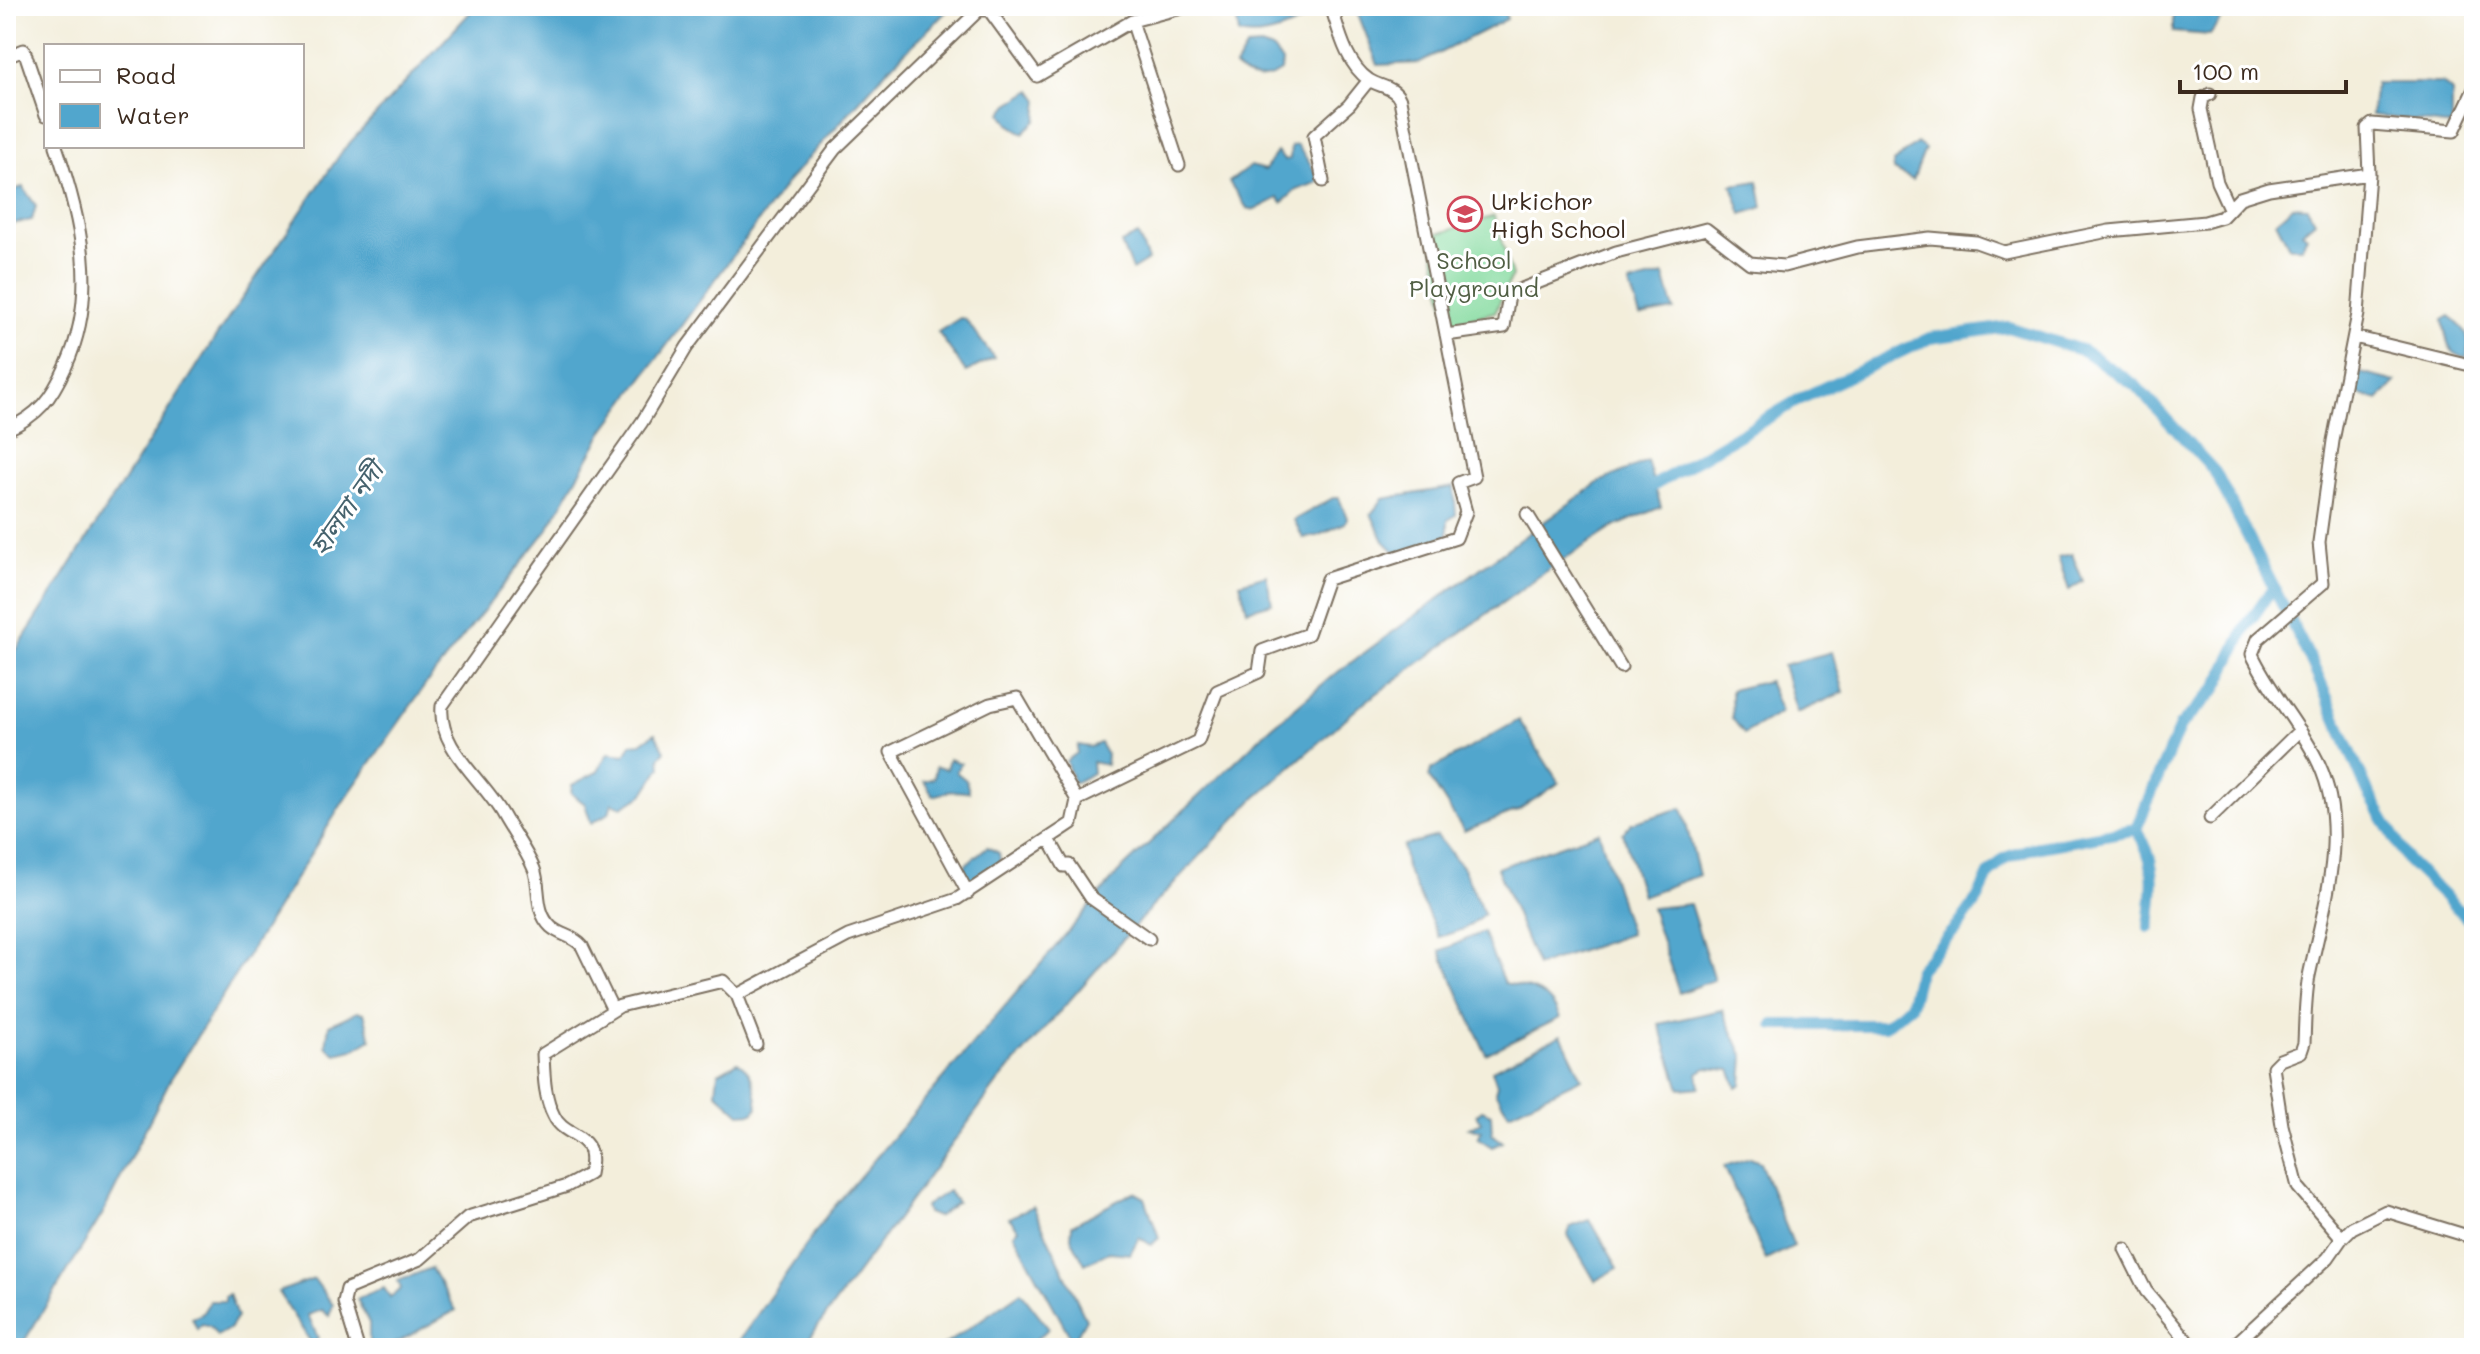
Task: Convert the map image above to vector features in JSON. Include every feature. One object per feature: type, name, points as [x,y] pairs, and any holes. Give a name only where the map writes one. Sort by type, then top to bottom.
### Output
[{"type":"street","points":[[613,1010],[582,946],[576,938],[551,927],[545,917],[537,897],[535,871],[494,799],[444,734],[442,706],[642,422],[687,347],[835,149],[979,10],[989,10],[1037,76],[1132,21],[1189,6]]},
{"type":"street","points":[[1077,800],[1198,741],[1217,691],[1259,672],[1262,651],[1308,634],[1327,579],[1456,538],[1466,512],[1458,483],[1474,477],[1400,100],[1396,92],[1369,80],[1351,59],[1331,6]]},
{"type":"street","points":[[1132,21],[1179,165]]},
{"type":"street","points":[[6,57],[24,50],[44,109]]},
{"type":"street","points":[[1323,181],[1314,136],[1349,105],[1369,80]]},
{"type":"street","points":[[2342,1238],[2298,1187],[2274,1074],[2275,1063],[2303,1049],[2309,978],[2321,928],[2333,840],[2326,784],[2300,730],[2252,654],[2258,639],[2323,583],[2319,542],[2333,441],[2354,337],[2364,267],[2369,174],[2367,128],[2372,124],[2454,131],[2474,89]]},
{"type":"street","points":[[2210,94],[2203,98],[2201,109],[2217,182],[2229,208]]},
{"type":"street","points":[[6,430],[31,418],[46,406],[77,343],[86,301],[84,253],[57,148]]},
{"type":"street","points":[[1446,335],[1504,327],[1509,294],[1616,252],[1706,229],[1750,263],[1784,266],[1857,247],[1930,238],[1976,242],[2004,252],[2109,231],[2205,222],[2222,217],[2240,198],[2269,189],[2369,174]]},
{"type":"street","points":[[2354,337],[2474,366]]},
{"type":"street","points":[[1527,514],[1566,574],[1604,644],[1621,667]]},
{"type":"street","points":[[737,995],[848,936],[968,893],[1072,823],[1077,800],[1017,698],[990,704],[891,752],[968,893]]},
{"type":"street","points":[[2210,818],[2300,730]]},
{"type":"street","points":[[1049,839],[1064,866],[1069,865],[1091,898],[1149,939]]},
{"type":"street","points":[[358,1348],[344,1302],[347,1289],[420,1259],[468,1217],[567,1186],[589,1174],[591,1164],[584,1140],[554,1118],[544,1085],[543,1054],[613,1010],[723,981],[737,995],[756,1044]]},
{"type":"street","points":[[2231,1348],[2328,1258],[2352,1228],[2386,1211],[2474,1238]]},
{"type":"street","points":[[2125,1249],[2146,1291],[2193,1348]]},
{"type":"green space","name":"School Playground","points":[[1494,216],[1512,276],[1495,312],[1448,324],[1431,236]]},
{"type":"water","name":"হালদা নদী","points":[[476,6],[952,6],[887,70],[789,180],[605,429],[548,529],[426,684],[343,802],[170,1080],[102,1215],[20,1348],[6,1348],[6,666],[215,338],[343,150]]},
{"type":"water","points":[[1235,6],[1319,6],[1320,10],[1281,30],[1249,36],[1239,34]]},
{"type":"water","points":[[1355,6],[1503,6],[1507,19],[1420,63],[1378,65]]},
{"type":"water","points":[[2196,6],[2220,6],[2220,21],[2210,35],[2173,32],[2173,14]]},
{"type":"water","points":[[1261,46],[1273,50],[1282,62],[1281,71],[1257,78],[1245,75],[1235,67],[1247,47]]},
{"type":"water","points":[[2375,83],[2442,83],[2452,92],[2452,126],[2371,115]]},
{"type":"water","points":[[1032,90],[1039,100],[1037,120],[1023,133],[1009,124],[1002,113],[1009,104]]},
{"type":"water","points":[[1917,143],[1925,149],[1913,180],[1894,170],[1893,162]]},
{"type":"water","points":[[1297,145],[1319,177],[1316,183],[1296,190],[1282,203],[1278,198],[1255,210],[1247,208],[1229,182],[1251,166],[1265,170],[1277,152],[1284,160],[1290,159],[1291,146]]},
{"type":"water","points":[[1758,181],[1763,207],[1742,214],[1732,185]]},
{"type":"water","points":[[23,187],[36,206],[32,220],[6,225],[6,192]]},
{"type":"water","points":[[2293,206],[2307,207],[2315,221],[2302,232],[2307,236],[2301,247],[2289,247],[2276,221]]},
{"type":"water","points":[[1138,235],[1148,260],[1132,270],[1121,243]]},
{"type":"water","points":[[1664,275],[1674,310],[1640,316],[1629,284]]},
{"type":"water","points":[[2450,316],[2466,334],[2468,358],[2456,354],[2449,345],[2443,320]]},
{"type":"water","points":[[960,318],[965,319],[994,358],[966,372],[938,332]]},
{"type":"water","points":[[2357,372],[2396,382],[2379,400],[2356,394],[2351,380]]},
{"type":"water","points":[[1647,461],[1661,507],[1614,527],[1549,569],[1361,705],[1254,799],[1147,912],[998,1082],[802,1348],[734,1348],[827,1215],[1119,872],[1264,734],[1331,677],[1599,482]]},
{"type":"water","points":[[1454,487],[1456,515],[1448,520],[1448,536],[1397,554],[1384,541],[1371,514],[1383,499]]},
{"type":"water","points":[[1333,498],[1339,498],[1347,518],[1345,523],[1317,536],[1303,538],[1294,520]]},
{"type":"water","points":[[2072,554],[2083,581],[2069,590],[2058,557]]},
{"type":"water","points":[[1266,575],[1272,603],[1247,610],[1240,583]]},
{"type":"water","points":[[1832,652],[1844,692],[1797,713],[1783,665]]},
{"type":"water","points":[[1768,681],[1781,712],[1744,734],[1732,718],[1731,690]]},
{"type":"water","points":[[1519,720],[1559,783],[1518,810],[1464,831],[1429,777],[1431,770]]},
{"type":"water","points":[[655,733],[665,751],[660,758],[661,767],[643,795],[622,807],[612,803],[609,813],[591,823],[585,804],[571,793],[572,785],[597,772],[608,753],[625,755],[631,744],[641,743]]},
{"type":"water","points":[[1100,743],[1107,755],[1106,765],[1092,762],[1093,773],[1074,783],[1066,761],[1077,753],[1078,745],[1090,747]]},
{"type":"water","points":[[949,759],[961,763],[956,772],[966,780],[969,792],[950,791],[933,796],[924,781],[934,778],[936,767],[946,769]]},
{"type":"water","points":[[1682,808],[1699,875],[1642,896],[1623,833],[1631,823]]},
{"type":"water","points":[[1599,832],[1630,934],[1537,966],[1497,868]]},
{"type":"water","points":[[1437,836],[1463,868],[1484,914],[1464,929],[1439,937],[1406,868],[1403,846]]},
{"type":"water","points":[[987,847],[999,853],[1001,865],[967,883],[960,869]]},
{"type":"water","points":[[1690,904],[1714,980],[1679,993],[1651,908]]},
{"type":"water","points":[[1483,932],[1504,983],[1531,989],[1545,996],[1560,1018],[1486,1054],[1440,951]]},
{"type":"water","points":[[1722,1010],[1744,1057],[1742,1084],[1737,1087],[1730,1070],[1706,1068],[1698,1073],[1700,1087],[1680,1089],[1659,1024]]},
{"type":"water","points":[[357,1012],[364,1013],[371,1039],[353,1050],[336,1054],[326,1046],[329,1025]]},
{"type":"water","points":[[1561,1035],[1582,1078],[1509,1113],[1495,1092],[1497,1085],[1492,1070]]},
{"type":"water","points":[[738,1062],[753,1082],[758,1107],[753,1113],[740,1114],[716,1092],[718,1073]]},
{"type":"water","points":[[1482,1110],[1491,1114],[1492,1134],[1503,1142],[1492,1147],[1478,1138],[1482,1130],[1469,1128],[1481,1122],[1476,1115]]},
{"type":"water","points":[[1750,1158],[1760,1162],[1794,1246],[1766,1260],[1724,1166]]},
{"type":"water","points":[[948,1191],[957,1202],[937,1217],[927,1213],[925,1206]]},
{"type":"water","points":[[1134,1192],[1145,1198],[1159,1238],[1151,1245],[1139,1237],[1130,1254],[1109,1252],[1085,1264],[1071,1238],[1072,1225]]},
{"type":"water","points":[[1033,1206],[1086,1319],[1073,1342],[1014,1234],[1019,1229],[1009,1218]]},
{"type":"water","points":[[1590,1220],[1618,1268],[1595,1281],[1568,1235],[1570,1227]]},
{"type":"water","points":[[431,1268],[456,1310],[387,1348],[369,1348],[369,1323],[357,1299],[384,1288],[390,1297],[401,1289],[398,1281]]},
{"type":"water","points":[[314,1279],[333,1305],[329,1316],[322,1310],[308,1315],[318,1338],[312,1344],[278,1292]]},
{"type":"water","points":[[1021,1292],[1049,1328],[1026,1348],[940,1348]]},
{"type":"water","points":[[229,1294],[237,1317],[229,1329],[217,1336],[210,1326],[202,1324],[197,1329],[192,1318],[202,1314],[210,1301],[225,1301],[225,1296]]},
{"type":"waterway","points":[[1639,494],[1800,399],[1930,338],[2008,327],[2084,351],[2135,385],[2215,472],[2311,661],[2368,792],[2408,861],[2474,925]]},
{"type":"waterway","points":[[1774,1025],[1885,1025],[1910,1006],[1919,969],[1958,926],[1978,898],[1989,874],[2005,858],[2029,849],[2136,829],[2180,726],[2216,689],[2247,625],[2273,588]]},
{"type":"waterway","points":[[2136,829],[2148,853],[2153,876],[2149,927]]},
{"type":"place","name":"Urkichor High School","points":[[1465,214]]}]
